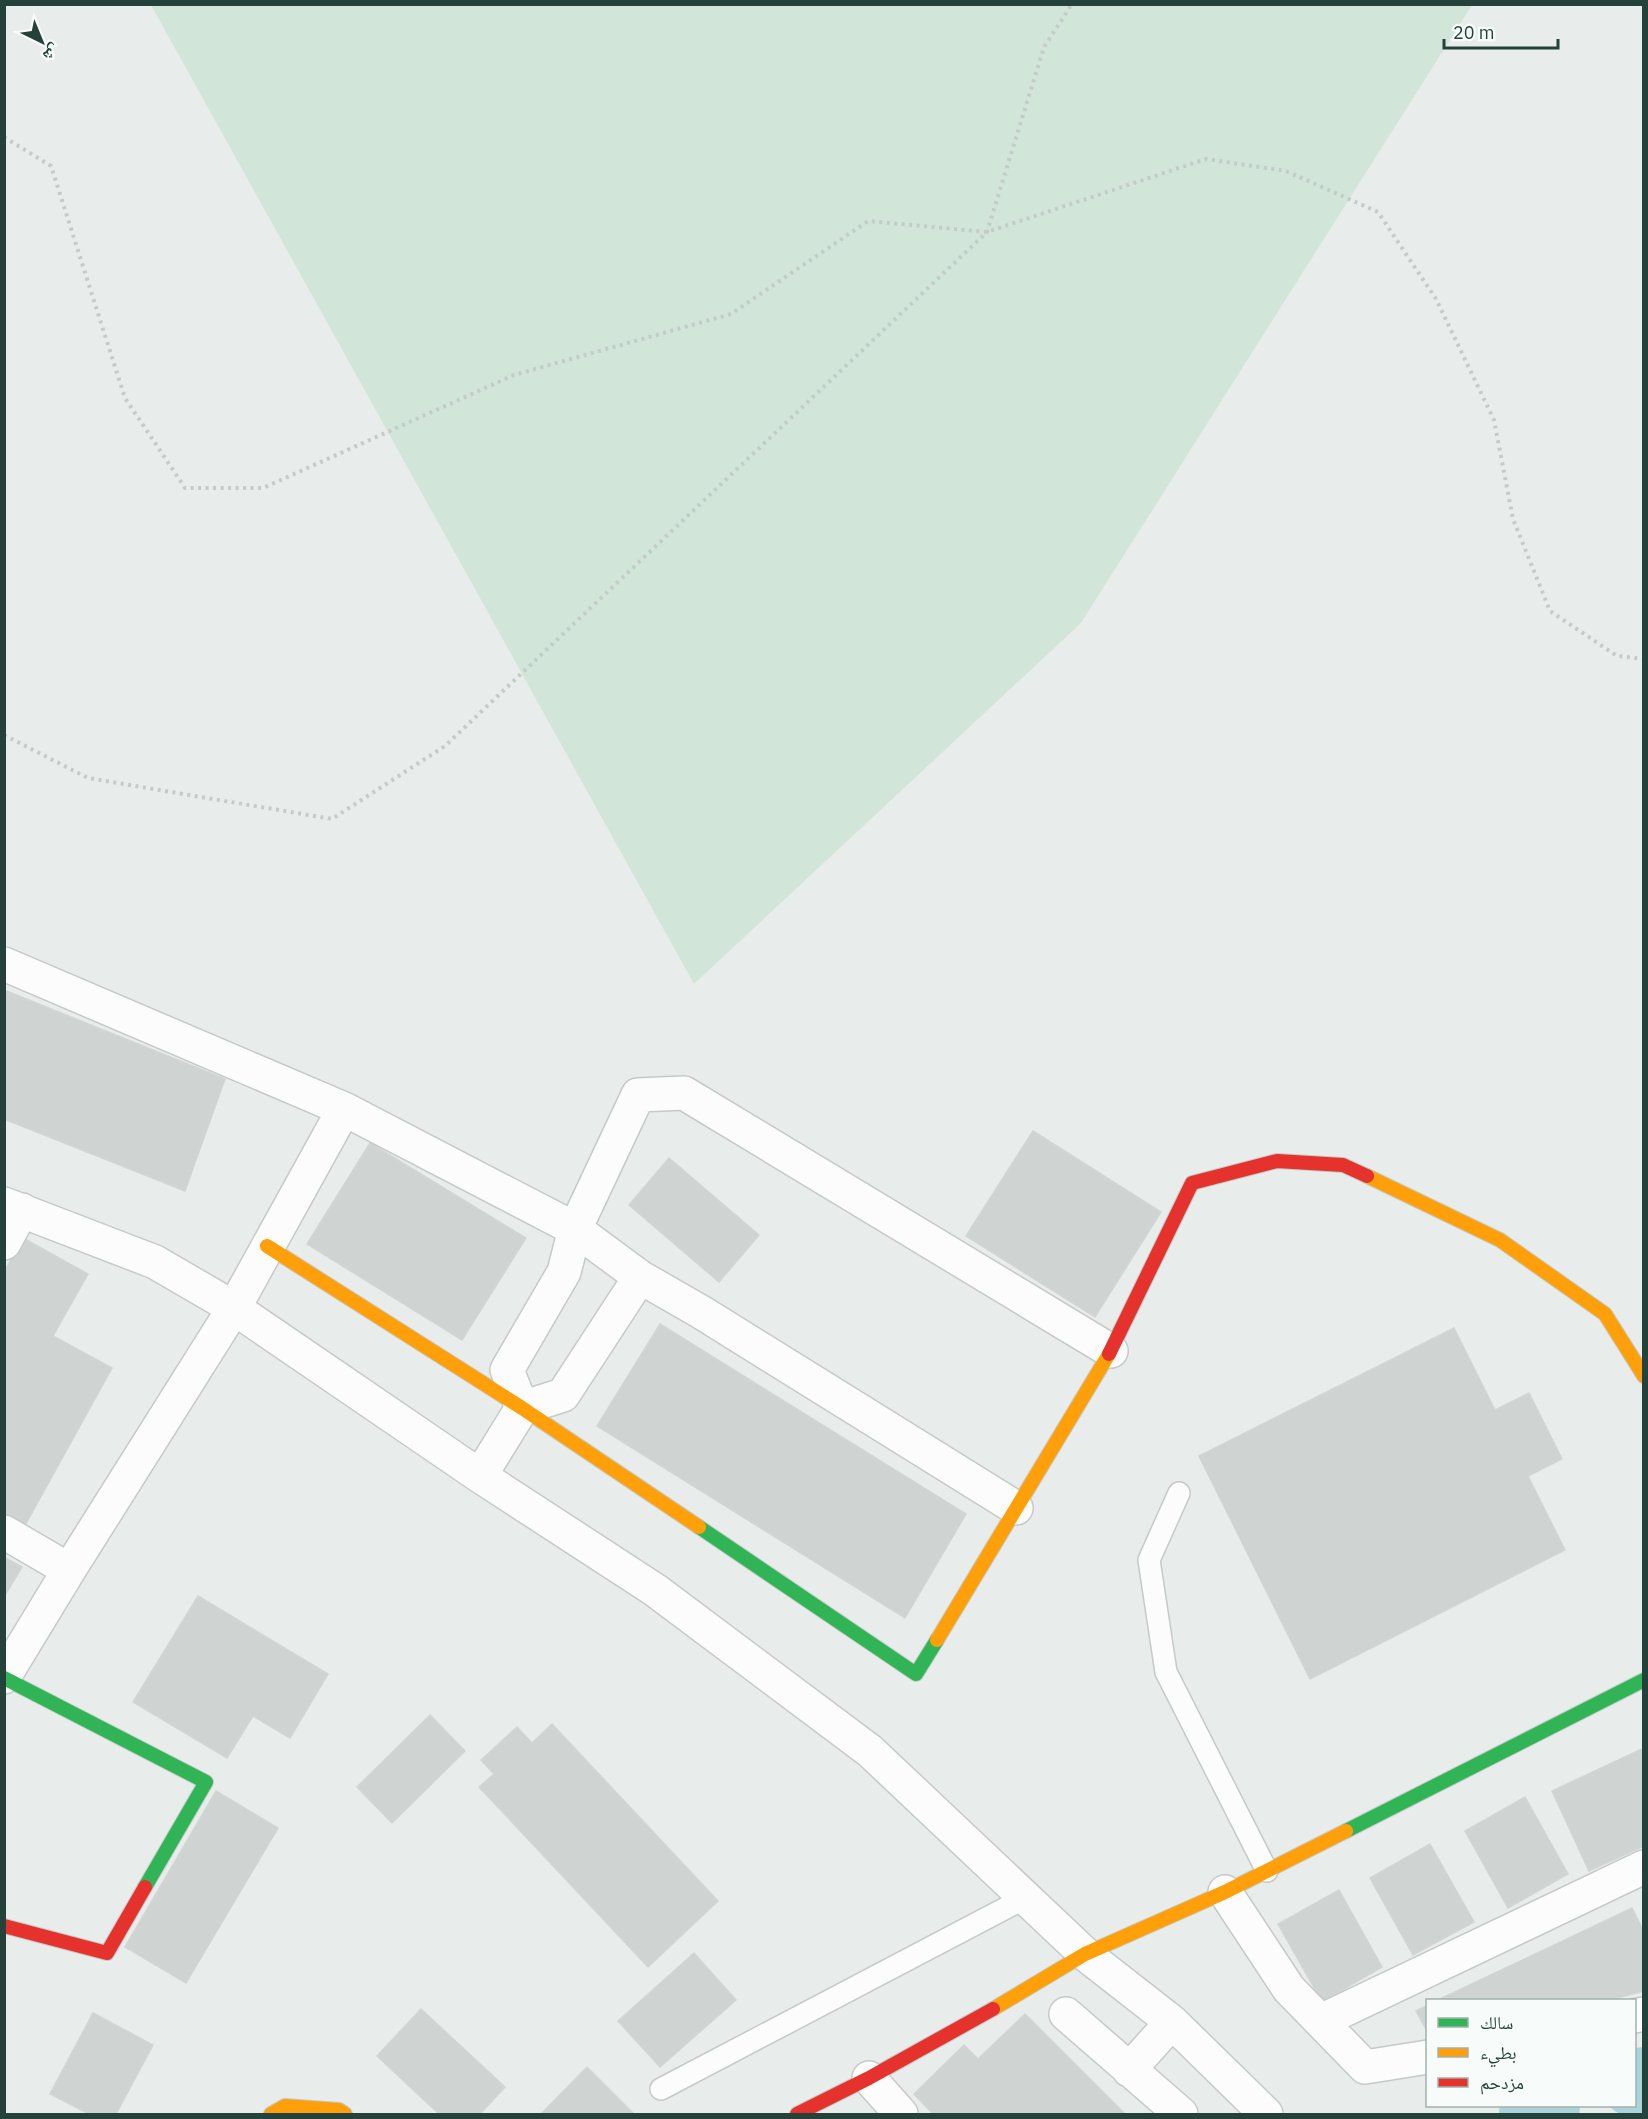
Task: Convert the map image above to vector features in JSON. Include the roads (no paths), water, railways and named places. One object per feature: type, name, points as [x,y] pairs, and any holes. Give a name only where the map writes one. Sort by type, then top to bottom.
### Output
[{"type":"street","points":[[4,964],[344,1109],[575,1229],[640,1276],[1016,1508]]},
{"type":"street","points":[[522,1408],[507,1370],[564,1272],[575,1229],[638,1095],[684,1093],[1111,1351]]},
{"type":"street","points":[[4,1926],[107,1953],[206,1782],[4,1677],[234,1308],[344,1109]]},
{"type":"street","points":[[267,1246],[522,1408],[916,1674],[1111,1351],[1192,1183],[1277,1161],[1343,1165],[1500,1240],[1605,1314],[1644,1376]]},
{"type":"street","points":[[4,1243],[13,1207],[155,1262],[234,1308],[480,1476],[655,1590],[870,1751],[1085,1954],[1172,2022],[1266,2115]]},
{"type":"street","points":[[480,1476],[522,1408],[563,1395],[640,1276]]},
{"type":"street","points":[[4,1532],[69,1570]]},
{"type":"street","points":[[797,2115],[869,2078],[1039,1983],[1085,1954],[1225,1892],[1644,1680]]},
{"type":"street","points":[[1321,2021],[1644,1867]]},
{"type":"street","points":[[1225,1892],[1289,1989],[1365,2067],[1426,2057]]},
{"type":"street","points":[[1066,2014],[1181,2115]]},
{"type":"street","points":[[1129,2070],[1172,2022]]},
{"type":"street","points":[[869,2078],[901,2115]]},
{"type":"street","points":[[271,2115],[285,2106],[339,2110],[345,2115]]},
{"type":"lane","points":[[1179,1493],[1149,1560],[1166,1672],[1267,1871]]},
{"type":"lane","points":[[661,2089],[1025,1898]]},
{"type":"waterway","points":[[1636,2083],[1644,2081]]},
{"type":"waterway","points":[[1533,2114],[1544,2107]]}]
